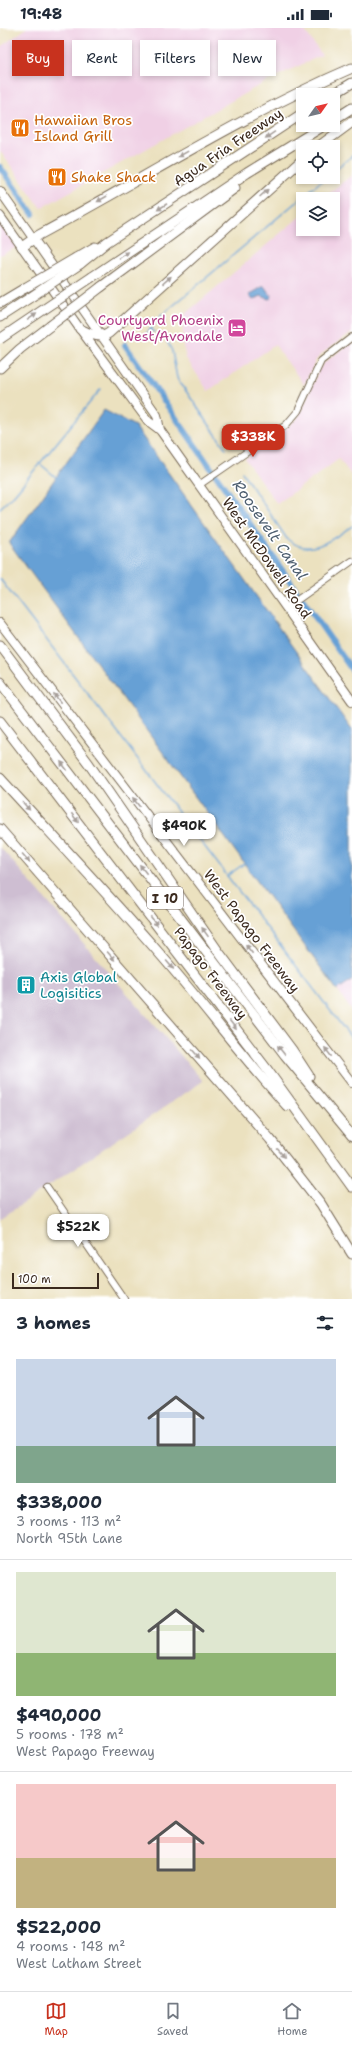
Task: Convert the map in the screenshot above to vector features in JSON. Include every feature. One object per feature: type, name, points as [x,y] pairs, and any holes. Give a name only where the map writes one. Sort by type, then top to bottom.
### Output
[{"type":"highway","points":[[22,247],[34,238],[141,177],[254,115],[352,68]]},
{"type":"highway","points":[[340,90],[352,83]]},
{"type":"highway","points":[[340,116],[352,108]]},
{"type":"highway","name":"Agua Fria Freeway","points":[[78,261],[296,119]]},
{"type":"highway","points":[[328,140],[352,122]]},
{"type":"highway","points":[[0,339],[247,173],[314,132]]},
{"type":"highway","points":[[0,368],[20,349],[50,326],[278,155]]},
{"type":"highway","points":[[80,329],[103,336],[109,333],[296,165]]},
{"type":"highway","points":[[0,303],[25,288],[78,261]]},
{"type":"highway","points":[[0,317],[31,297],[78,261]]},
{"type":"highway","points":[[0,645],[102,783],[218,951],[292,1050],[333,1112]]},
{"type":"highway","name":"Papago Freeway","points":[[0,682],[285,1055],[352,1136]]},
{"type":"highway","name":"Papago Freeway","points":[[0,721],[266,1068],[352,1188]]},
{"type":"highway","points":[[0,778],[158,952],[205,1007],[258,1075],[309,1130]]},
{"type":"highway","points":[[0,829],[275,1145],[321,1204],[352,1254]]},
{"type":"main road","name":"West McDowell Road","points":[[0,191],[157,415],[160,430]]},
{"type":"main road","name":"West McDowell Road","points":[[0,216],[80,329],[148,421],[160,430],[352,701]]},
{"type":"main road","name":"West Papago Freeway","points":[[0,623],[352,1083]]},
{"type":"street","points":[[199,485],[290,420],[298,411],[321,361],[352,337]]},
{"type":"street","points":[[286,608],[352,561]]},
{"type":"street","points":[[47,1187],[124,1299]]},
{"type":"shaded area","points":[[27,28],[303,28],[322,55],[269,80],[41,208],[0,151],[0,47]]},
{"type":"shaded area","points":[[352,175],[352,332],[324,352],[316,360],[304,385],[275,345],[208,391],[186,358],[183,345],[183,318],[186,313],[296,220],[296,236],[340,236],[340,192],[330,192]]},
{"type":"shaded area","points":[[0,222],[17,247],[0,255]]},
{"type":"shaded area","points":[[352,342],[352,476],[339,459],[277,504],[245,459],[297,419],[319,369],[325,362]]},
{"type":"shaded area","points":[[0,847],[203,1081],[0,1219]]},
{"type":"shaded area","points":[[352,980],[352,1011],[337,990]]},
{"type":"water","points":[[264,286],[272,297],[269,299],[261,296],[253,300],[249,295]]},
{"type":"water","points":[[104,410],[135,426],[352,730],[352,980],[337,990],[9,543]]},
{"type":"waterway","points":[[340,165],[352,156]]},
{"type":"waterway","name":"Roosevelt Canal","points":[[0,167],[33,214]]},
{"type":"waterway","points":[[143,338],[162,315],[318,184]]},
{"type":"waterway","points":[[149,329],[154,332]]},
{"type":"waterway","points":[[167,341],[172,351],[177,378],[226,449]]},
{"type":"waterway","name":"Roosevelt Canal","points":[[125,345],[352,670]]},
{"type":"waterway","points":[[0,508],[13,496],[101,389]]},
{"type":"waterway","points":[[39,463],[57,478]]},
{"type":"waterway","points":[[242,472],[287,539],[296,544],[304,547],[321,545],[337,537],[352,526]]},
{"type":"waterway","points":[[0,579],[352,1039]]},
{"type":"waterway","points":[[227,876],[245,863]]},
{"type":"place","name":"Hawaiian Bros Island Grill","points":[[20,128]]},
{"type":"place","name":"Shake Shack","points":[[57,177]]},
{"type":"place","name":"Courtyard Phoenix West/Avondale","points":[[237,328]]},
{"type":"place","name":"Axis Global Logisitics","points":[[26,985]]}]
